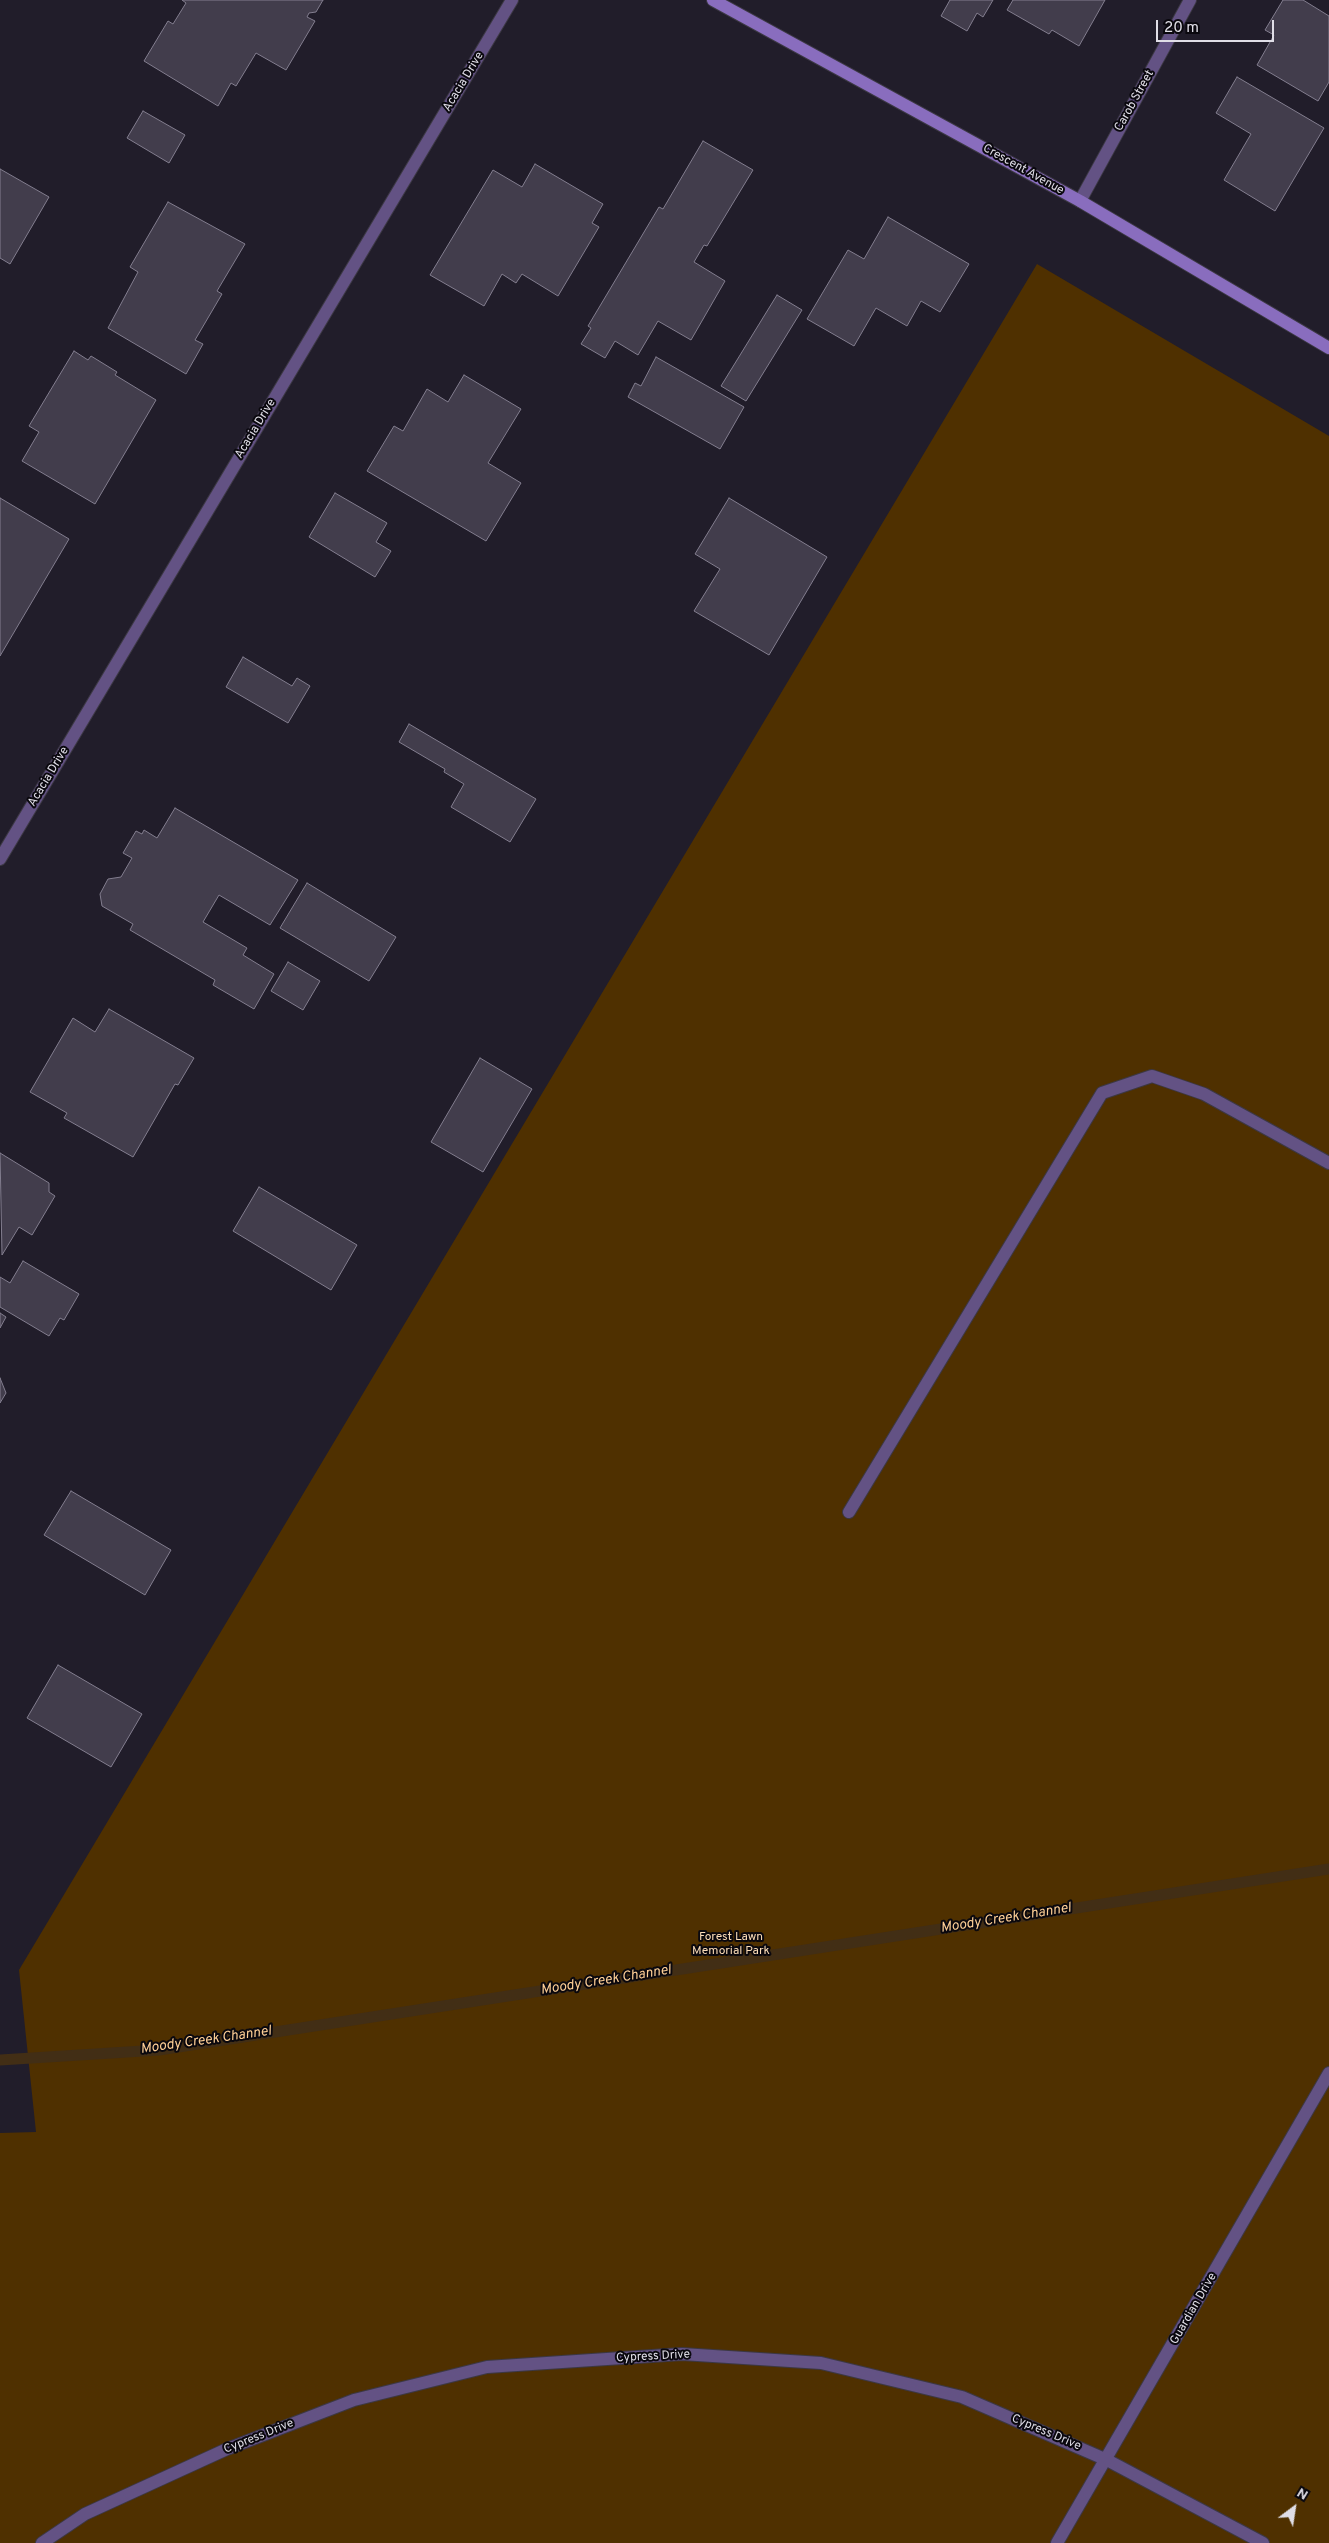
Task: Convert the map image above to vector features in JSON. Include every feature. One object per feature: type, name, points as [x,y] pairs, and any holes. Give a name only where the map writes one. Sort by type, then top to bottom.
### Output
[{"type":"main road","name":"Crescent Avenue","points":[[713,0],[1080,201],[1329,348]]},
{"type":"street","name":"Acacia Drive","points":[[0,859],[512,0]]},
{"type":"street","name":"Carob Street","points":[[1080,201],[1190,0]]},
{"type":"street","points":[[849,1512],[1102,1093],[1152,1076],[1204,1094],[1329,1164]]},
{"type":"street","name":"Guardian Drive","points":[[1057,2543],[1107,2460],[1329,2073]]},
{"type":"street","name":"Cypress Drive","points":[[42,2543],[85,2514],[227,2449],[354,2400],[487,2368],[682,2354],[821,2363],[962,2397],[1107,2460],[1263,2543]]},
{"type":"green space","name":"Forest Lawn Memorial Park","points":[[1037,264],[1329,436],[1329,2543],[0,2543],[0,2133],[36,2132],[19,1970]]},
{"type":"building","points":[[182,0],[323,0],[316,12],[309,13],[307,17],[315,21],[286,70],[256,53],[236,86],[231,83],[218,106],[144,61],[168,21],[173,24],[186,3]]},
{"type":"building","points":[[950,0],[993,0],[983,17],[977,13],[967,31],[941,16]]},
{"type":"building","points":[[1013,0],[1105,0],[1079,46],[1052,30],[1049,34],[1007,10]]},
{"type":"building","points":[[1283,0],[1303,0],[1329,16],[1329,82],[1318,101],[1257,65],[1274,35],[1265,30]]},
{"type":"building","points":[[1237,77],[1324,128],[1275,211],[1224,180],[1251,134],[1216,113]]},
{"type":"building","points":[[143,111],[185,135],[169,163],[127,138]]},
{"type":"building","points":[[703,141],[753,170],[707,246],[704,245],[694,262],[725,281],[691,340],[658,321],[638,355],[615,341],[605,358],[581,344],[591,328],[588,326],[659,207],[663,209]]},
{"type":"building","points":[[535,164],[603,204],[592,223],[599,227],[558,296],[522,274],[516,283],[502,274],[484,306],[430,275],[493,170],[522,187]]},
{"type":"building","points":[[0,169],[49,197],[10,264],[0,258]]},
{"type":"building","points":[[168,202],[245,244],[217,291],[222,294],[195,340],[203,344],[186,374],[108,328],[138,272],[130,267]]},
{"type":"building","points":[[888,217],[969,264],[940,312],[921,301],[907,326],[876,308],[854,346],[807,319],[848,250],[864,259]]},
{"type":"building","points":[[777,295],[802,310],[746,401],[721,386]]},
{"type":"building","points":[[74,351],[88,360],[91,356],[117,372],[115,375],[156,400],[95,504],[22,461],[39,432],[29,426]]},
{"type":"building","points":[[656,357],[744,407],[720,449],[628,397],[635,383],[641,386]]},
{"type":"building","points":[[464,375],[521,409],[488,463],[521,483],[486,541],[367,471],[394,426],[403,431],[427,389],[448,402]]},
{"type":"building","points":[[335,493],[387,523],[376,542],[391,551],[375,577],[309,537]]},
{"type":"building","points":[[0,498],[69,539],[0,656]]},
{"type":"building","points":[[729,498],[827,557],[769,655],[694,611],[720,569],[695,554]]},
{"type":"building","points":[[243,657],[292,686],[297,678],[310,686],[288,723],[226,687]]},
{"type":"building","points":[[409,724],[536,799],[510,842],[451,807],[464,784],[444,772],[445,769],[399,742]]},
{"type":"building","points":[[175,808],[298,880],[270,925],[219,895],[203,922],[247,948],[243,955],[274,974],[254,1009],[213,985],[215,980],[130,930],[133,924],[102,906],[100,894],[108,879],[121,877],[132,858],[123,853],[136,831],[142,834],[144,830],[157,838]]},
{"type":"building","points":[[307,883],[396,937],[369,981],[280,928]]},
{"type":"building","points":[[288,962],[320,981],[303,1010],[271,991]]},
{"type":"building","points":[[109,1009],[194,1058],[178,1085],[175,1084],[133,1157],[64,1118],[67,1113],[30,1092],[73,1018],[95,1032]]},
{"type":"building","points":[[480,1058],[532,1089],[483,1172],[431,1142]]},
{"type":"building","points":[[0,1153],[49,1183],[49,1192],[55,1196],[32,1235],[19,1227],[2,1255]]},
{"type":"building","points":[[259,1187],[357,1245],[331,1290],[233,1231]]},
{"type":"building","points":[[23,1261],[79,1294],[64,1320],[60,1318],[49,1336],[0,1307],[0,1277],[10,1283]]},
{"type":"building","points":[[0,1313],[6,1317],[0,1328]]},
{"type":"building","points":[[0,1378],[6,1393],[0,1403]]},
{"type":"building","points":[[71,1491],[171,1550],[145,1595],[44,1535]]},
{"type":"building","points":[[58,1665],[142,1714],[111,1767],[27,1718]]},
{"type":"waterway","name":"Moody Creek Channel","points":[[0,2060],[159,2050],[1329,1869]]}]
